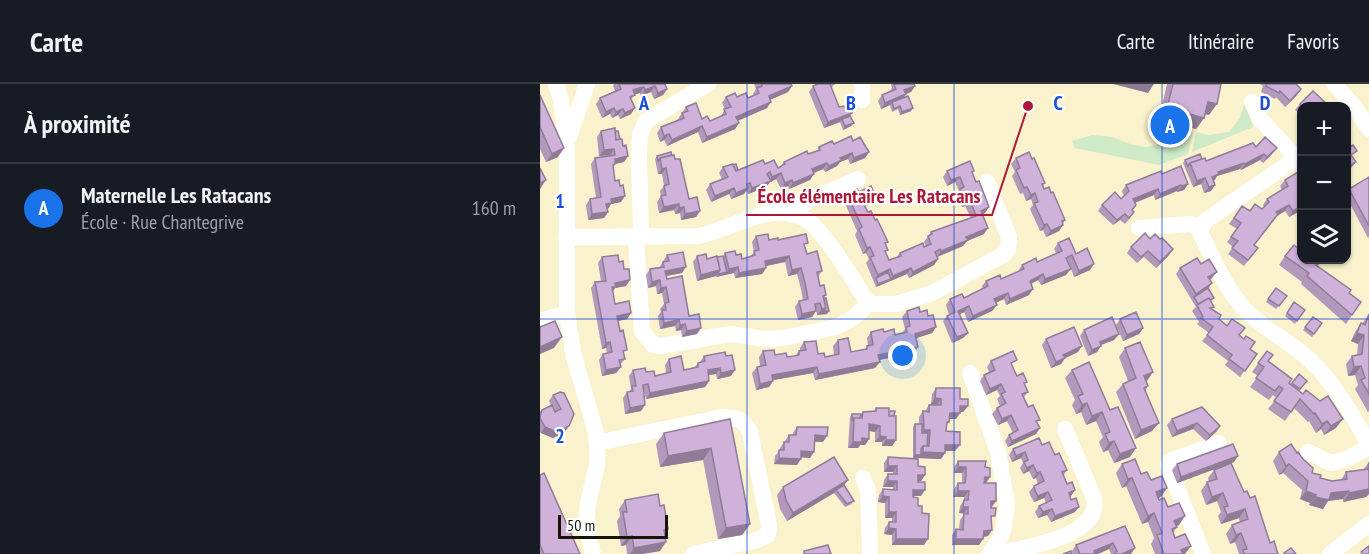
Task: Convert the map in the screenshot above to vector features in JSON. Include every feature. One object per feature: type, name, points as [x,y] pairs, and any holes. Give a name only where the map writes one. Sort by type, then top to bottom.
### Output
[{"type":"street","points":[[556,84],[561,100],[567,144],[567,313],[573,353],[597,443],[597,465],[588,502],[586,525],[593,554]]},
{"type":"street","points":[[567,144],[587,84]]},
{"type":"street","points":[[708,84],[646,122],[640,135],[639,237],[642,332],[653,345],[662,346],[730,334],[783,339],[836,327],[853,318],[869,303],[896,303],[930,294],[1003,255],[1008,250],[1009,237],[987,182]]},
{"type":"street","points":[[1334,84],[1353,105],[1369,129]]},
{"type":"street","points":[[1252,102],[1260,119],[1291,152],[1293,158],[1291,162],[1205,221],[1200,227],[1200,232],[1219,271],[1240,303],[1259,322],[1311,361],[1331,383],[1368,439],[1347,459],[1331,463],[1308,452]]},
{"type":"street","points":[[793,213],[808,200],[858,179]]},
{"type":"street","points":[[566,237],[698,236],[716,233],[772,213],[793,213],[811,223],[869,303]]},
{"type":"street","points":[[1139,228],[1191,224],[1200,227]]},
{"type":"street","points":[[540,321],[567,313]]},
{"type":"street","points":[[970,372],[998,452],[1007,506],[1003,531],[990,553],[999,554],[1067,535],[1079,528],[1094,512],[1096,506],[1094,498],[1065,429]]},
{"type":"street","points":[[597,443],[722,417],[742,420],[746,424],[750,432],[769,525],[768,535],[757,540],[693,554]]},
{"type":"street","points":[[1203,554],[1168,465],[1170,461],[1219,444]]},
{"type":"street","points":[[863,478],[868,490],[870,554]]},
{"type":"street","points":[[1330,554],[1369,524]]},
{"type":"green space","points":[[1245,102],[1253,127],[1192,152],[1196,132],[1208,135],[1229,132],[1240,118]]},
{"type":"green space","points":[[1193,131],[1188,154],[1159,165],[1075,148],[1072,141],[1092,135],[1112,137],[1146,147],[1175,141]]},
{"type":"building","points":[[619,84],[665,84],[667,89],[658,93],[655,86],[645,90],[644,87],[633,90],[635,95],[630,97],[635,108],[625,113],[623,109],[616,112],[614,108],[606,112],[600,98],[621,89]]},
{"type":"building","points":[[761,84],[791,84],[792,86],[769,96],[771,102],[736,117],[739,123],[707,137],[702,126],[672,140],[669,134],[664,136],[661,127],[684,118],[682,113],[688,111],[686,107],[696,103],[702,119],[707,116],[710,121],[726,114],[724,109],[731,107],[726,97],[735,93],[737,97],[746,93],[748,98],[759,93],[757,88],[762,86]]},
{"type":"building","points":[[830,84],[839,107],[844,106],[846,111],[851,109],[852,113],[828,122],[813,86]]},
{"type":"building","points":[[914,84],[915,86],[904,90],[906,94],[885,103],[882,95],[896,89],[894,85]]},
{"type":"building","points":[[1173,84],[1221,84],[1217,104],[1208,102],[1204,118],[1167,108]]},
{"type":"building","points":[[1266,84],[1296,84],[1301,89],[1290,101],[1280,91],[1279,93]]},
{"type":"building","points":[[1313,91],[1325,102],[1302,102]]},
{"type":"building","points":[[540,95],[564,148],[552,154],[540,127]]},
{"type":"building","points":[[908,96],[913,108],[902,112],[900,106],[894,109],[892,102]]},
{"type":"building","points":[[850,116],[854,123],[845,126],[842,119]]},
{"type":"building","points":[[615,128],[616,140],[622,139],[628,156],[615,159],[613,165],[615,181],[619,180],[620,186],[623,185],[625,196],[611,199],[612,203],[606,204],[608,212],[592,214],[590,199],[601,197],[595,158],[615,155],[614,149],[604,150],[601,131]]},
{"type":"building","points":[[615,131],[618,131],[620,139],[616,140]]},
{"type":"building","points":[[851,136],[853,141],[860,137],[869,152],[854,158],[852,153],[829,166],[827,163],[812,169],[814,174],[793,183],[792,180],[785,183],[781,173],[772,177],[770,172],[767,174],[771,181],[752,188],[750,183],[747,184],[748,188],[736,193],[734,188],[715,196],[710,184],[728,177],[723,167],[733,164],[736,171],[763,160],[765,164],[774,160],[778,168],[785,164],[784,162],[807,151],[808,154],[820,150],[819,147],[832,141],[834,144]]},
{"type":"building","points":[[1265,137],[1277,148],[1267,157],[1264,154],[1245,164],[1218,172],[1219,174],[1212,177],[1215,185],[1209,187],[1205,178],[1197,181],[1190,163],[1205,158],[1206,161],[1253,143],[1256,147]]},
{"type":"building","points":[[1353,145],[1357,151],[1351,155],[1351,146]]},
{"type":"building","points":[[671,152],[672,155],[660,158],[658,161],[657,156]]},
{"type":"building","points":[[1029,152],[1045,183],[1042,184],[1044,189],[1049,187],[1051,193],[1053,192],[1065,220],[1062,221],[1063,225],[1051,231],[1047,224],[1044,225],[1034,203],[1038,202],[1035,193],[1031,195],[1027,187],[1024,188],[1016,170],[1020,168],[1016,158]]},
{"type":"building","points":[[1200,154],[1202,159],[1188,166],[1185,160]]},
{"type":"building","points":[[674,155],[675,159],[680,159],[689,199],[697,197],[700,211],[685,214],[684,207],[679,208],[679,204],[664,207],[661,196],[666,195],[664,186],[669,184],[666,168],[662,169],[660,158]]},
{"type":"building","points":[[1351,155],[1356,162],[1351,165]]},
{"type":"building","points":[[970,161],[976,182],[979,181],[989,207],[981,211],[988,228],[966,237],[968,240],[941,251],[940,249],[935,252],[938,259],[913,272],[911,268],[893,276],[890,269],[878,275],[870,257],[874,256],[870,247],[867,248],[859,229],[862,227],[847,194],[857,189],[859,192],[871,186],[876,197],[863,203],[868,212],[871,211],[875,220],[877,219],[888,242],[885,243],[888,250],[885,251],[889,260],[923,243],[924,247],[931,244],[928,236],[932,234],[931,232],[976,216],[970,200],[966,201],[960,189],[964,187],[960,177],[951,180],[947,171]]},
{"type":"building","points":[[1181,166],[1188,184],[1160,194],[1158,189],[1133,199],[1136,205],[1129,218],[1125,214],[1117,220],[1102,205],[1115,192],[1121,199],[1129,191],[1126,185],[1161,171],[1162,174]]},
{"type":"building","points":[[540,168],[546,180],[540,183]]},
{"type":"building","points":[[1297,173],[1297,209],[1293,211],[1289,205],[1276,212],[1278,214],[1254,245],[1258,248],[1248,260],[1232,248],[1238,241],[1231,237],[1241,223],[1234,218],[1242,206],[1250,211],[1255,204],[1262,209],[1269,202],[1267,199],[1288,186],[1285,180]]},
{"type":"building","points":[[1369,177],[1369,226],[1351,193],[1351,188]]},
{"type":"building","points":[[1145,233],[1150,239],[1155,234],[1160,239],[1162,238],[1173,249],[1160,262],[1148,251],[1141,257],[1131,247]]},
{"type":"building","points":[[768,234],[769,240],[778,238],[778,240],[806,234],[808,243],[804,244],[807,254],[817,251],[822,271],[817,272],[820,286],[824,285],[826,295],[823,296],[826,308],[822,309],[820,303],[815,304],[816,311],[802,314],[799,301],[808,299],[805,283],[801,268],[792,270],[789,256],[765,261],[766,268],[739,273],[738,267],[729,269],[725,253],[735,251],[736,255],[741,254],[742,259],[755,255],[754,251],[759,250],[756,236]]},
{"type":"building","points":[[1069,238],[1076,254],[1087,248],[1094,264],[1079,271],[1072,255],[1066,258],[1071,269],[1045,279],[1043,274],[1030,281],[1033,289],[1010,299],[1008,293],[994,299],[997,305],[973,316],[969,306],[958,311],[968,333],[957,337],[947,316],[955,312],[950,299],[962,294],[964,298],[988,286],[986,281],[1000,275],[1001,279],[1024,269],[1022,265],[1036,258],[1037,262],[1062,251],[1058,243]]},
{"type":"building","points":[[1294,245],[1297,247],[1297,264],[1318,264],[1316,265],[1351,290],[1349,293],[1361,302],[1352,315],[1307,276],[1309,273],[1285,256]]},
{"type":"building","points":[[683,252],[686,267],[665,271],[667,279],[682,276],[689,316],[699,314],[701,328],[687,331],[685,324],[680,325],[679,320],[664,323],[662,310],[666,310],[665,303],[669,302],[666,287],[661,288],[660,280],[652,282],[650,269],[664,267],[663,262],[669,261],[667,255]]},
{"type":"building","points":[[706,254],[707,259],[717,256],[720,270],[701,275],[697,256]]},
{"type":"building","points":[[618,255],[619,262],[623,261],[624,269],[629,269],[630,280],[615,283],[616,287],[612,287],[615,304],[629,301],[631,313],[617,316],[626,344],[627,350],[623,351],[625,359],[619,360],[621,367],[606,370],[603,354],[612,352],[610,342],[606,343],[595,282],[606,281],[602,257]]},
{"type":"building","points":[[723,256],[727,272],[719,274],[717,257]]},
{"type":"building","points":[[1197,258],[1201,264],[1209,259],[1217,272],[1208,277],[1212,283],[1196,294],[1180,268]]},
{"type":"building","points":[[888,272],[891,279],[878,284],[876,278]]},
{"type":"building","points":[[1208,288],[1214,298],[1198,304],[1194,297]]},
{"type":"building","points":[[1276,288],[1287,296],[1279,306],[1268,299]]},
{"type":"building","points":[[824,298],[826,298],[829,311],[824,311],[826,308]]},
{"type":"building","points":[[1209,298],[1214,307],[1210,308],[1221,315],[1219,319],[1227,326],[1232,319],[1245,328],[1239,335],[1244,339],[1246,336],[1255,342],[1250,349],[1257,354],[1245,371],[1229,359],[1232,355],[1207,335],[1213,327],[1201,318],[1203,317],[1197,305]]},
{"type":"building","points":[[1294,302],[1305,310],[1297,321],[1287,313]]},
{"type":"building","points":[[919,307],[920,312],[927,310],[928,316],[933,315],[936,327],[915,334],[918,347],[878,355],[880,362],[819,374],[817,367],[772,375],[773,381],[760,384],[757,367],[766,365],[763,351],[774,350],[775,355],[786,353],[787,357],[794,356],[799,355],[799,351],[806,350],[804,342],[816,341],[818,354],[824,353],[825,357],[839,354],[838,340],[848,338],[851,352],[867,349],[867,346],[873,345],[871,332],[894,329],[895,335],[907,332],[906,327],[910,326],[907,311]]},
{"type":"building","points":[[1136,312],[1143,328],[1127,335],[1120,319]]},
{"type":"building","points":[[1369,314],[1369,394],[1361,380],[1365,378],[1361,366],[1354,367],[1352,356],[1362,354],[1364,335],[1357,333],[1361,323],[1365,325]]},
{"type":"building","points":[[1112,317],[1119,334],[1100,342],[1101,346],[1092,350],[1084,330]]},
{"type":"building","points":[[1313,317],[1322,323],[1314,334],[1305,327]]},
{"type":"building","points":[[555,321],[562,337],[540,347],[540,327]]},
{"type":"building","points":[[1074,327],[1082,346],[1063,355],[1065,358],[1056,362],[1046,339]]},
{"type":"building","points":[[1140,342],[1153,372],[1144,376],[1148,386],[1144,388],[1159,423],[1141,430],[1123,384],[1136,378],[1125,348]]},
{"type":"building","points":[[1013,351],[1017,360],[1011,363],[1017,376],[1023,373],[1028,392],[1022,394],[1028,407],[1033,405],[1040,420],[1036,421],[1040,428],[1012,441],[1009,435],[1018,430],[1011,415],[1002,419],[997,408],[1006,403],[1001,394],[1005,392],[1001,384],[990,389],[984,375],[995,370],[991,361]]},
{"type":"building","points":[[1267,351],[1273,355],[1268,361],[1292,379],[1289,383],[1303,394],[1306,390],[1320,401],[1328,396],[1343,419],[1331,426],[1327,421],[1322,424],[1315,413],[1300,399],[1291,412],[1274,401],[1283,389],[1279,386],[1275,391],[1256,378],[1264,367],[1258,363]]},
{"type":"building","points":[[725,352],[726,356],[732,355],[735,370],[721,373],[720,368],[708,370],[709,381],[650,393],[648,384],[643,385],[645,405],[630,408],[627,392],[633,391],[632,386],[636,386],[633,370],[645,368],[646,372],[654,371],[655,376],[671,372],[669,359],[681,356],[684,370],[698,367],[698,363],[705,361],[704,356]]},
{"type":"building","points":[[1089,362],[1110,410],[1118,407],[1136,448],[1120,454],[1114,441],[1109,443],[1105,434],[1110,432],[1102,412],[1092,416],[1087,403],[1082,405],[1078,396],[1083,394],[1072,370]]},
{"type":"building","points":[[1299,374],[1307,381],[1300,389],[1292,383]]},
{"type":"building","points":[[936,388],[960,388],[960,399],[968,399],[968,406],[960,406],[960,413],[950,413],[946,431],[960,432],[960,445],[945,445],[945,453],[923,452],[923,446],[929,446],[930,430],[924,430],[923,411],[929,412],[929,405],[941,405],[941,399],[935,398]]},
{"type":"building","points":[[564,393],[574,414],[569,426],[557,432],[545,427],[540,416],[542,410],[552,405],[555,412],[561,409],[553,395]]},
{"type":"building","points":[[1202,407],[1220,426],[1210,435],[1197,423],[1177,431],[1172,419]]},
{"type":"building","points":[[876,408],[889,408],[889,416],[896,416],[896,440],[886,440],[886,437],[880,436],[880,426],[869,424],[869,439],[862,438],[862,442],[853,442],[854,418],[862,418],[863,412],[876,411]]},
{"type":"building","points":[[889,411],[895,411],[894,416],[889,416]]},
{"type":"building","points":[[852,414],[861,414],[860,418],[852,420]]},
{"type":"building","points":[[730,419],[750,524],[726,528],[711,448],[668,456],[664,433]]},
{"type":"building","points":[[915,424],[922,424],[922,433],[928,433],[927,446],[921,449],[921,455],[915,455]]},
{"type":"building","points":[[797,427],[828,427],[827,436],[815,435],[814,452],[801,451],[801,459],[779,458],[779,450],[784,450],[784,442],[789,442],[789,435],[796,435]]},
{"type":"building","points":[[1039,438],[1042,445],[1049,442],[1055,455],[1059,453],[1067,470],[1062,472],[1067,484],[1072,482],[1075,490],[1069,493],[1071,500],[1076,498],[1079,507],[1055,516],[1052,509],[1043,512],[1039,506],[1052,500],[1048,492],[1038,496],[1035,491],[1034,486],[1044,481],[1040,472],[1037,473],[1033,465],[1027,468],[1024,462],[1028,460],[1025,452],[1016,456],[1013,449]]},
{"type":"building","points":[[1233,444],[1238,456],[1181,477],[1177,464]]},
{"type":"building","points":[[1291,444],[1313,468],[1312,473],[1332,481],[1347,479],[1346,472],[1368,469],[1369,462],[1369,489],[1349,493],[1349,491],[1331,493],[1329,500],[1315,497],[1316,495],[1306,491],[1308,481],[1289,464],[1286,466],[1279,452]]},
{"type":"building","points":[[834,457],[848,480],[793,513],[786,500],[783,487]]},
{"type":"building","points":[[888,457],[918,459],[918,466],[925,467],[925,475],[918,475],[918,482],[925,482],[925,490],[913,490],[913,497],[918,498],[918,506],[922,506],[922,513],[929,514],[928,539],[896,539],[896,529],[889,528],[889,522],[896,522],[896,512],[889,512],[889,497],[883,496],[883,489],[897,490],[897,481],[888,481],[888,474],[897,474],[897,466],[888,466]]},
{"type":"building","points":[[1135,459],[1141,474],[1147,472],[1151,480],[1162,476],[1167,488],[1156,492],[1159,500],[1164,498],[1168,507],[1179,503],[1185,516],[1174,521],[1177,527],[1172,529],[1175,538],[1185,534],[1191,546],[1181,550],[1183,554],[1164,554],[1157,535],[1162,533],[1154,513],[1148,516],[1132,478],[1128,479],[1122,464]]},
{"type":"building","points":[[958,461],[986,461],[985,467],[990,468],[990,477],[985,477],[984,483],[996,483],[996,501],[991,501],[991,508],[996,508],[995,516],[991,516],[992,530],[984,531],[983,539],[956,539],[956,529],[963,530],[964,514],[968,514],[968,507],[963,507],[964,500],[968,500],[969,491],[958,491],[958,483],[965,483],[966,467],[958,467]]},
{"type":"building","points":[[1231,463],[1244,492],[1247,491],[1250,498],[1255,496],[1270,543],[1274,541],[1278,554],[1244,554],[1243,550],[1247,549],[1241,533],[1236,535],[1232,525],[1248,519],[1245,509],[1227,515],[1224,507],[1228,506],[1223,493],[1212,497],[1207,482],[1217,479],[1214,470]]},
{"type":"building","points":[[544,473],[580,554],[544,554],[540,545],[540,475]]},
{"type":"building","points":[[844,485],[854,501],[847,504],[836,490]]},
{"type":"building","points":[[658,494],[660,506],[664,505],[668,529],[664,530],[666,542],[634,548],[632,536],[627,537],[623,512],[627,512],[625,500]]},
{"type":"building","points":[[1125,526],[1135,548],[1122,554],[1115,554],[1117,551],[1113,543],[1094,551],[1095,554],[1080,554],[1076,545]]},
{"type":"building","points":[[828,545],[831,554],[804,554],[804,551]]},
{"type":"building","points":[[1369,546],[1369,554],[1361,552]]},
{"type":"building","points":[[1291,548],[1296,554],[1284,553]]},
{"type":"place","name":"École élémentaire Les Ratacans","points":[[1028,106]]},
{"type":"place","name":"Maternelle Les Ratacans","points":[[1170,125]]}]
